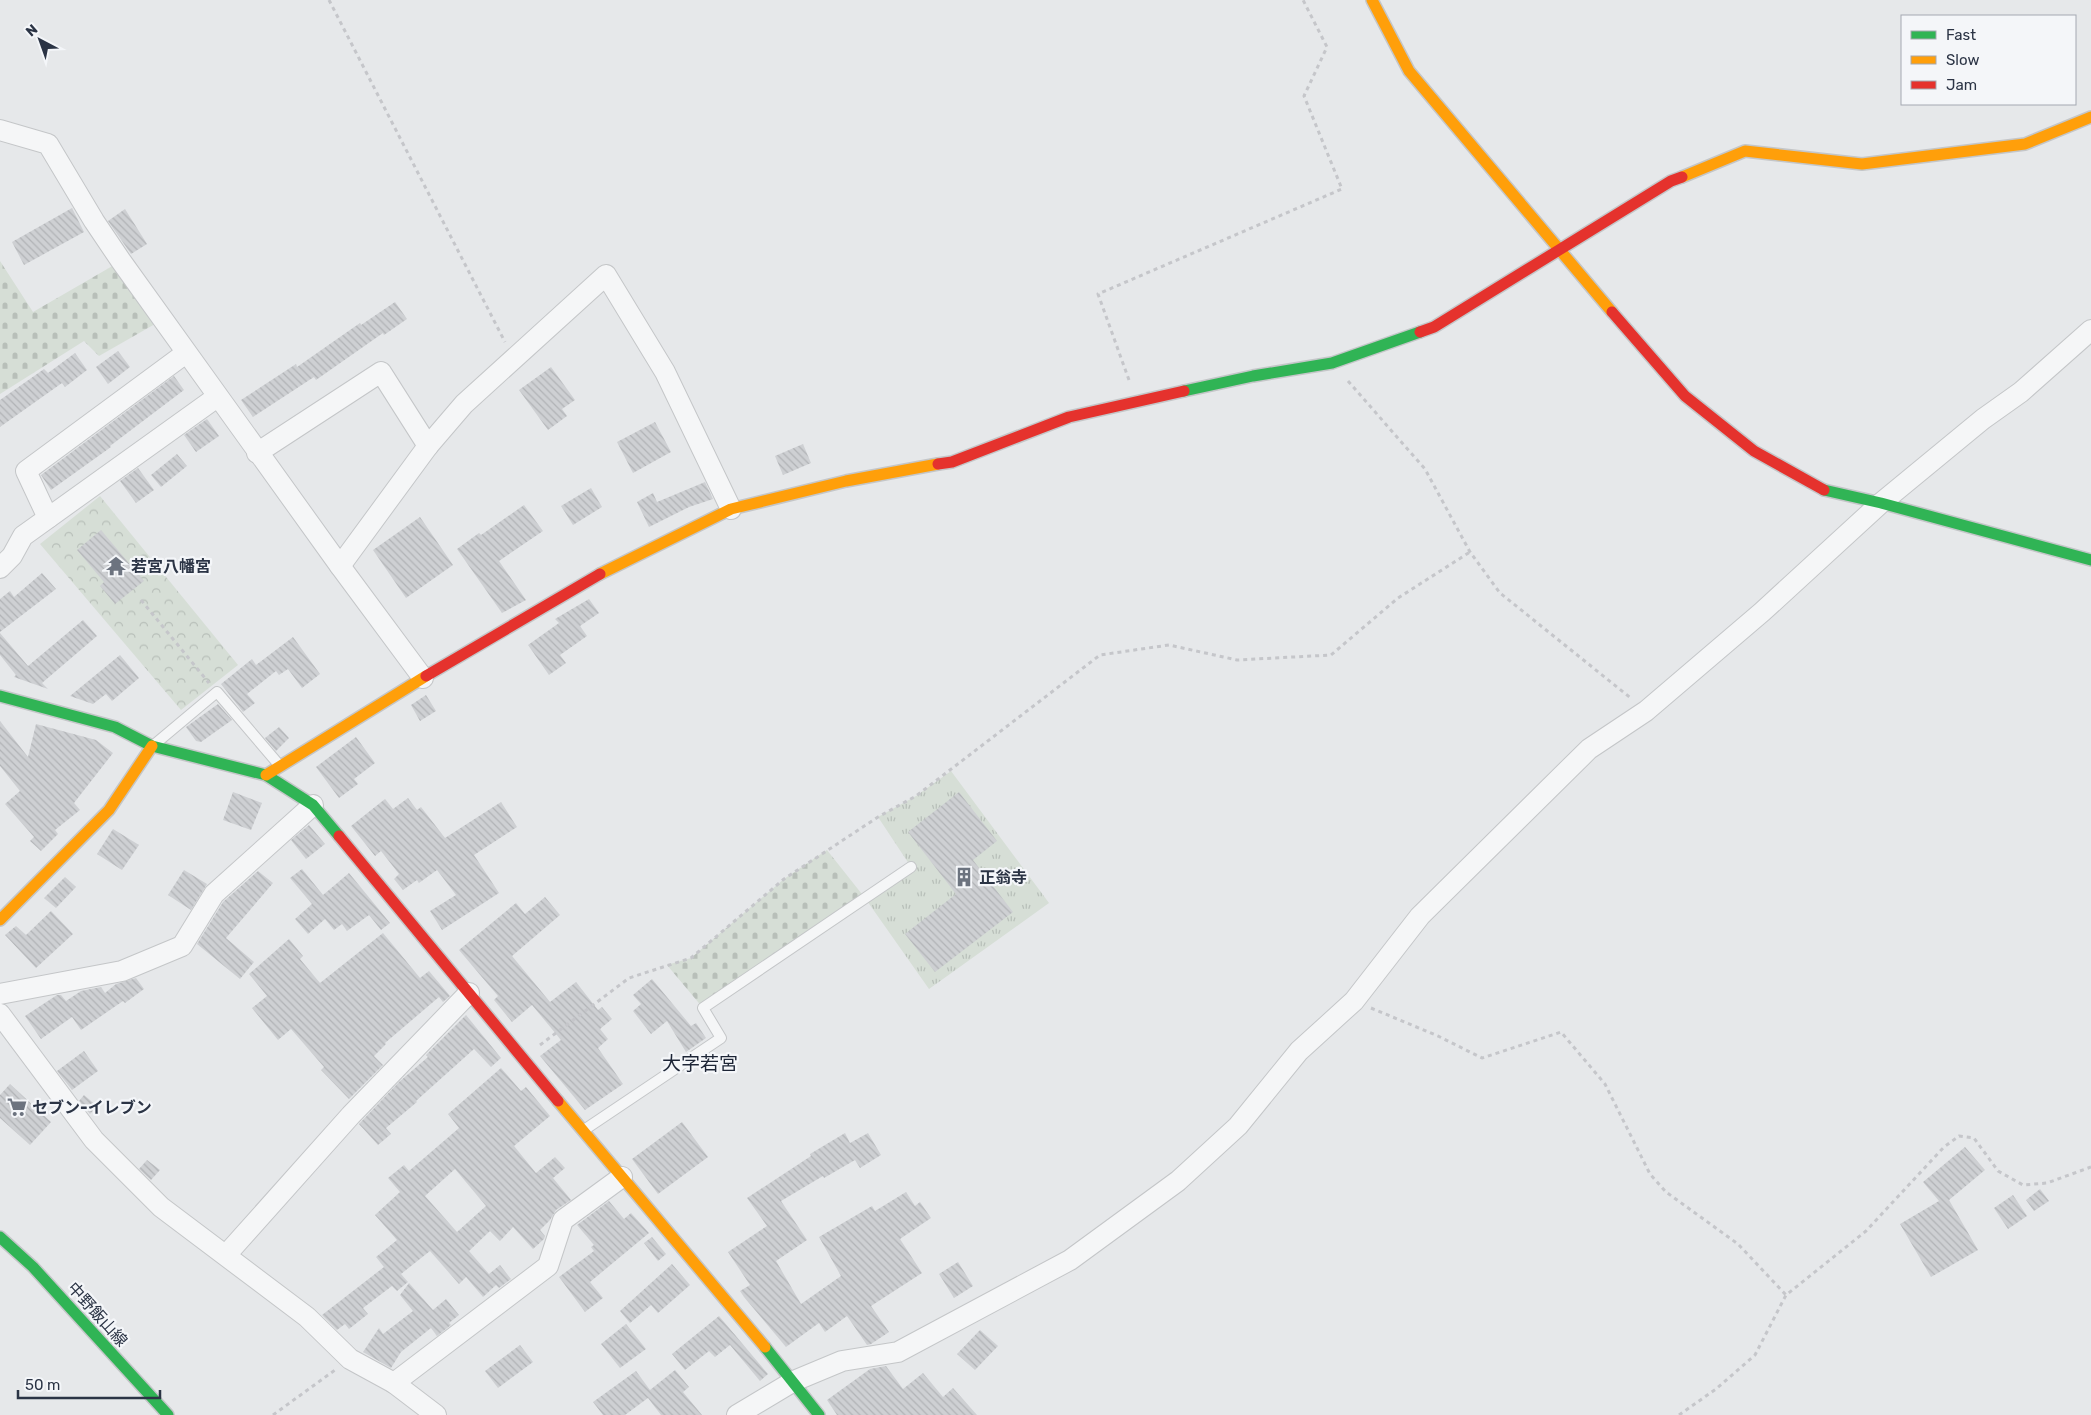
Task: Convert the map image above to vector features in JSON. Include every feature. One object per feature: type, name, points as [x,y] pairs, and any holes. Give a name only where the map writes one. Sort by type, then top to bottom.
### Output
[{"type":"street","points":[[1372,0],[1409,71],[1559,250],[1685,396],[1746,445],[1822,489],[1881,503],[2091,560]]},
{"type":"street","points":[[266,775],[423,678],[602,573],[731,509],[846,481],[952,462],[1069,417],[1253,376],[1332,363],[1434,327],[1671,181],[1745,151],[1862,164],[2024,144],[2091,117]]},
{"type":"street","points":[[0,131],[48,144],[94,221],[217,397],[423,678]]},
{"type":"street","points":[[340,566],[428,446],[464,404],[606,275],[665,372],[731,509]]},
{"type":"street","points":[[737,1415],[794,1382],[842,1361],[898,1352],[1070,1260],[1178,1181],[1238,1126],[1299,1051],[1354,1001],[1420,916],[1589,749],[1646,711],[1762,612],[1881,503],[1983,419],[2021,392],[2091,330]]},
{"type":"street","points":[[48,518],[26,471],[186,352]]},
{"type":"street","points":[[257,452],[381,372],[428,446]]},
{"type":"street","points":[[0,568],[12,556],[23,536],[217,397]]},
{"type":"street","points":[[0,696],[115,727],[152,746],[266,775],[313,805],[522,1059],[794,1382],[818,1415]]},
{"type":"street","points":[[0,920],[109,810],[152,746]]},
{"type":"street","points":[[0,994],[122,971],[182,946],[214,894],[313,805]]},
{"type":"street","points":[[226,1255],[351,1115],[469,993]]},
{"type":"street","points":[[0,1014],[94,1140],[161,1207],[307,1317],[350,1359],[394,1383],[436,1415]]},
{"type":"street","points":[[394,1383],[548,1266],[563,1220],[622,1177]]},
{"type":"street","name":"中野飯山線","points":[[0,1237],[33,1267],[168,1415]]},
{"type":"lane","points":[[152,746],[217,692],[280,767]]},
{"type":"lane","points":[[583,1131],[721,1038],[702,1008],[911,867]]},
{"type":"path","points":[[329,0],[514,359]]},
{"type":"path","points":[[1136,402],[1098,294],[1342,189],[1304,96],[1327,47],[1303,0]]},
{"type":"path","points":[[1332,363],[1425,469],[1470,552],[1500,593],[1646,711]]},
{"type":"path","points":[[522,1059],[630,978],[691,958],[784,879],[878,817],[916,796],[1100,655],[1169,645],[1237,660],[1331,655],[1398,598],[1470,552]]},
{"type":"path","points":[[141,600],[217,692]]},
{"type":"path","points":[[1354,1001],[1438,1036],[1482,1058],[1561,1032],[1605,1084],[1650,1174],[1666,1192],[1738,1244],[1786,1295]]},
{"type":"path","points":[[1679,1415],[1716,1389],[1755,1355],[1786,1295],[1866,1231],[1944,1147],[1959,1136],[1974,1138],[1998,1171],[2023,1185],[2047,1183],[2091,1167]]},
{"type":"path","points":[[273,1415],[350,1359]]},
{"type":"green space","points":[[0,261],[33,312],[121,261],[162,320],[99,356],[84,341],[0,394]]},
{"type":"green space","points":[[100,496],[238,665],[181,710],[40,544]]},
{"type":"green space","points":[[951,771],[1049,903],[929,989],[865,898],[911,867],[878,817],[916,796]]},
{"type":"green space","points":[[827,850],[865,898],[703,1008],[667,965],[691,958],[784,879]]},
{"type":"building","points":[[72,208],[84,232],[24,265],[12,242]]},
{"type":"building","points":[[125,209],[147,244],[131,254],[108,221]]},
{"type":"building","points":[[395,302],[407,319],[384,335],[383,333],[316,380],[314,377],[253,417],[241,400],[296,364],[297,367],[360,323],[361,325]]},
{"type":"building","points":[[118,351],[130,367],[108,384],[96,367]]},
{"type":"building","points":[[75,353],[87,370],[65,387],[62,383],[0,427],[0,400],[44,369],[48,373]]},
{"type":"building","points":[[551,367],[575,400],[562,409],[567,416],[548,430],[519,390]]},
{"type":"building","points":[[174,376],[184,390],[111,447],[51,490],[41,475]]},
{"type":"building","points":[[207,419],[219,436],[196,452],[184,435]]},
{"type":"building","points":[[655,422],[671,452],[633,473],[617,442]]},
{"type":"building","points":[[803,444],[811,463],[783,475],[775,456]]},
{"type":"building","points":[[177,454],[187,466],[161,487],[151,475]]},
{"type":"building","points":[[138,468],[154,490],[136,503],[120,481]]},
{"type":"building","points":[[705,482],[713,499],[689,507],[649,527],[637,502],[653,493],[657,502]]},
{"type":"building","points":[[591,488],[602,507],[573,525],[561,506]]},
{"type":"building","points":[[524,505],[543,531],[499,561],[526,600],[502,613],[457,549]]},
{"type":"building","points":[[420,517],[453,565],[406,598],[373,550]]},
{"type":"building","name":"若宮八幡宮","points":[[101,530],[144,581],[115,604],[100,586],[104,582],[77,550]]},
{"type":"building","points":[[42,573],[56,589],[0,632],[0,599],[10,591],[14,597]]},
{"type":"building","points":[[589,599],[599,613],[580,626],[587,636],[560,655],[566,663],[549,675],[528,645],[559,623],[555,619]]},
{"type":"building","points":[[83,620],[97,636],[42,683],[48,689],[14,677],[16,675],[0,655],[0,633],[28,666]]},
{"type":"building","points":[[293,637],[320,674],[302,688],[288,669],[279,675],[276,671],[247,694],[255,703],[243,712],[221,684],[252,659],[256,665]]},
{"type":"building","points":[[120,655],[139,678],[112,701],[106,694],[93,704],[70,696]]},
{"type":"building","points":[[426,695],[436,711],[420,721],[411,705]]},
{"type":"building","points":[[218,704],[232,720],[201,742],[196,741],[186,727]]},
{"type":"building","points":[[0,721],[28,757],[36,724],[96,740],[113,753],[74,803],[80,810],[55,830],[58,834],[41,851],[30,841],[34,837],[5,804],[20,791],[0,766]]},
{"type":"building","points":[[279,727],[289,738],[276,751],[265,738]]},
{"type":"building","points":[[356,737],[375,763],[354,779],[358,784],[339,798],[316,767]]},
{"type":"building","points":[[233,792],[262,803],[251,830],[223,820]]},
{"type":"building","name":"正翁寺","points":[[959,792],[997,841],[973,860],[1013,912],[935,972],[905,934],[956,894],[908,832]]},
{"type":"building","points":[[408,798],[417,810],[421,807],[445,838],[501,802],[517,827],[474,855],[499,893],[442,930],[430,911],[456,895],[437,870],[419,883],[417,880],[403,890],[394,879],[399,874],[381,851],[375,856],[351,826],[385,799],[393,809]]},
{"type":"building","points":[[309,825],[325,844],[306,859],[291,840]]},
{"type":"building","points":[[113,829],[139,845],[122,870],[97,854]]},
{"type":"building","points":[[302,869],[323,895],[349,873],[390,923],[381,930],[369,915],[347,931],[342,924],[334,930],[325,919],[308,934],[295,919],[312,904],[290,878]]},
{"type":"building","points":[[184,870],[207,884],[191,910],[168,895]]},
{"type":"building","points":[[258,871],[273,883],[226,938],[254,962],[240,979],[197,944],[223,902]]},
{"type":"building","points":[[65,877],[76,887],[56,908],[44,898]]},
{"type":"building","points":[[545,897],[560,915],[512,956],[550,1002],[576,982],[598,1010],[602,1007],[612,1019],[600,1029],[608,1039],[598,1048],[623,1084],[585,1110],[540,1056],[561,1040],[532,1005],[512,1022],[494,1000],[498,996],[459,950],[516,903],[525,914]]},
{"type":"building","points":[[51,911],[73,934],[36,968],[5,935],[16,926],[26,935]]},
{"type":"building","points":[[383,933],[420,978],[429,971],[450,996],[443,1002],[439,997],[385,1043],[374,1056],[383,1065],[349,1099],[321,1070],[324,1067],[291,1029],[278,1040],[252,1008],[267,996],[249,974],[289,939],[303,956],[300,959],[320,983]]},
{"type":"building","points":[[136,978],[144,989],[81,1030],[72,1017],[41,1039],[25,1016],[57,995],[61,995],[66,1001],[81,991],[101,987],[105,993],[116,984]]},
{"type":"building","points":[[652,979],[691,1026],[696,1023],[706,1038],[686,1052],[667,1021],[651,1034],[633,1011],[641,1004],[633,995]]},
{"type":"building","points":[[466,1015],[501,1058],[491,1067],[474,1049],[386,1128],[391,1134],[378,1145],[359,1124],[399,1082],[428,1057],[426,1055]]},
{"type":"building","points":[[84,1051],[98,1071],[72,1090],[57,1071]]},
{"type":"building","points":[[501,1068],[521,1091],[526,1087],[550,1116],[514,1146],[536,1173],[555,1157],[565,1168],[553,1178],[571,1200],[556,1210],[550,1220],[540,1230],[545,1236],[544,1239],[533,1249],[513,1227],[500,1241],[490,1231],[469,1251],[489,1274],[500,1265],[511,1279],[499,1288],[496,1285],[483,1297],[466,1277],[459,1284],[430,1251],[401,1274],[408,1282],[397,1291],[392,1286],[363,1308],[368,1314],[349,1329],[345,1324],[337,1330],[322,1315],[384,1267],[376,1257],[397,1240],[375,1215],[400,1192],[388,1178],[404,1165],[409,1171],[459,1128],[448,1114]],"holes":[[[455,1169],[486,1206],[457,1232],[425,1196]]]},
{"type":"building","name":"セブン-イレブン","points":[[10,1084],[51,1122],[30,1145],[0,1118],[0,1095]]},
{"type":"building","points":[[84,1095],[97,1106],[90,1114],[79,1101]]},
{"type":"building","points":[[682,1122],[708,1157],[658,1194],[632,1159]]},
{"type":"building","points":[[845,1133],[850,1143],[868,1133],[881,1155],[860,1168],[855,1160],[824,1178],[823,1176],[781,1201],[807,1240],[776,1261],[801,1304],[841,1276],[819,1237],[872,1206],[875,1211],[906,1192],[915,1206],[920,1202],[931,1218],[900,1239],[922,1273],[871,1306],[889,1332],[871,1344],[867,1345],[847,1316],[825,1332],[819,1323],[786,1347],[740,1291],[750,1285],[728,1252],[767,1226],[747,1198],[811,1156],[810,1154]]},
{"type":"building","points":[[1965,1147],[1985,1170],[1949,1200],[1978,1250],[1931,1277],[1900,1224],[1939,1201],[1923,1182]]},
{"type":"building","points":[[147,1160],[160,1170],[151,1180],[139,1169]]},
{"type":"building","points":[[2040,1189],[2049,1201],[2034,1211],[2026,1200]]},
{"type":"building","points":[[2013,1195],[2027,1216],[2008,1229],[1994,1208]]},
{"type":"building","points":[[609,1201],[624,1219],[631,1213],[649,1233],[590,1282],[603,1298],[585,1312],[559,1277],[594,1251],[591,1247],[594,1245],[577,1225]]},
{"type":"building","points":[[652,1237],[666,1254],[658,1261],[644,1243]]},
{"type":"building","points":[[958,1262],[973,1286],[954,1298],[939,1274]]},
{"type":"building","points":[[672,1264],[690,1285],[658,1313],[651,1305],[630,1323],[620,1311]]},
{"type":"building","points":[[409,1283],[433,1310],[446,1299],[459,1315],[449,1323],[451,1325],[437,1336],[431,1328],[401,1352],[391,1368],[363,1352],[379,1328],[383,1334],[413,1311],[400,1295]]},
{"type":"building","points":[[719,1316],[768,1374],[760,1381],[730,1345],[715,1357],[709,1351],[685,1370],[672,1354]]},
{"type":"building","points":[[626,1324],[646,1349],[620,1368],[601,1344]]},
{"type":"building","points":[[980,1330],[998,1346],[975,1370],[957,1354]]},
{"type":"building","points":[[520,1345],[533,1362],[498,1388],[485,1371]]},
{"type":"building","points":[[886,1366],[903,1389],[923,1373],[943,1397],[953,1388],[977,1415],[837,1415],[827,1400],[870,1369]]},
{"type":"building","points":[[675,1370],[689,1387],[683,1392],[702,1415],[661,1415],[648,1398],[625,1415],[603,1415],[593,1402],[636,1371],[650,1390]]},
{"type":"traffic: fast","points":[[1184,391],[1253,376],[1332,363],[1420,332]]},
{"type":"traffic: fast","points":[[1824,490],[1881,503],[2091,560]]},
{"type":"traffic: fast","points":[[0,696],[115,727],[152,746],[266,775],[313,805],[339,836]]},
{"type":"traffic: fast","points":[[0,1237],[33,1267],[168,1415]]},
{"type":"traffic: fast","points":[[765,1347],[819,1415]]},
{"type":"traffic: slow","points":[[1372,0],[1409,71],[1612,312]]},
{"type":"traffic: slow","points":[[1682,177],[1745,151],[1862,164],[2025,144],[2091,117]]},
{"type":"traffic: slow","points":[[600,574],[731,509],[846,481],[938,464]]},
{"type":"traffic: slow","points":[[266,775],[426,676]]},
{"type":"traffic: slow","points":[[0,920],[109,810],[152,746]]},
{"type":"traffic: slow","points":[[558,1101],[765,1347]]},
{"type":"traffic: jam","points":[[1420,332],[1434,327],[1671,181],[1682,177]]},
{"type":"traffic: jam","points":[[1612,312],[1685,396],[1754,451],[1824,490]]},
{"type":"traffic: jam","points":[[938,464],[952,462],[1069,417],[1184,391]]},
{"type":"traffic: jam","points":[[426,676],[600,574]]},
{"type":"traffic: jam","points":[[339,836],[558,1101]]},
{"type":"place","name":"若宮八幡宮","points":[[116,566]]},
{"type":"place","name":"正翁寺","points":[[964,877]]},
{"type":"place","name":"セブン-イレブン","points":[[17,1107]]},
{"type":"district","name":"大字若宮","points":[[700,1063]]}]
